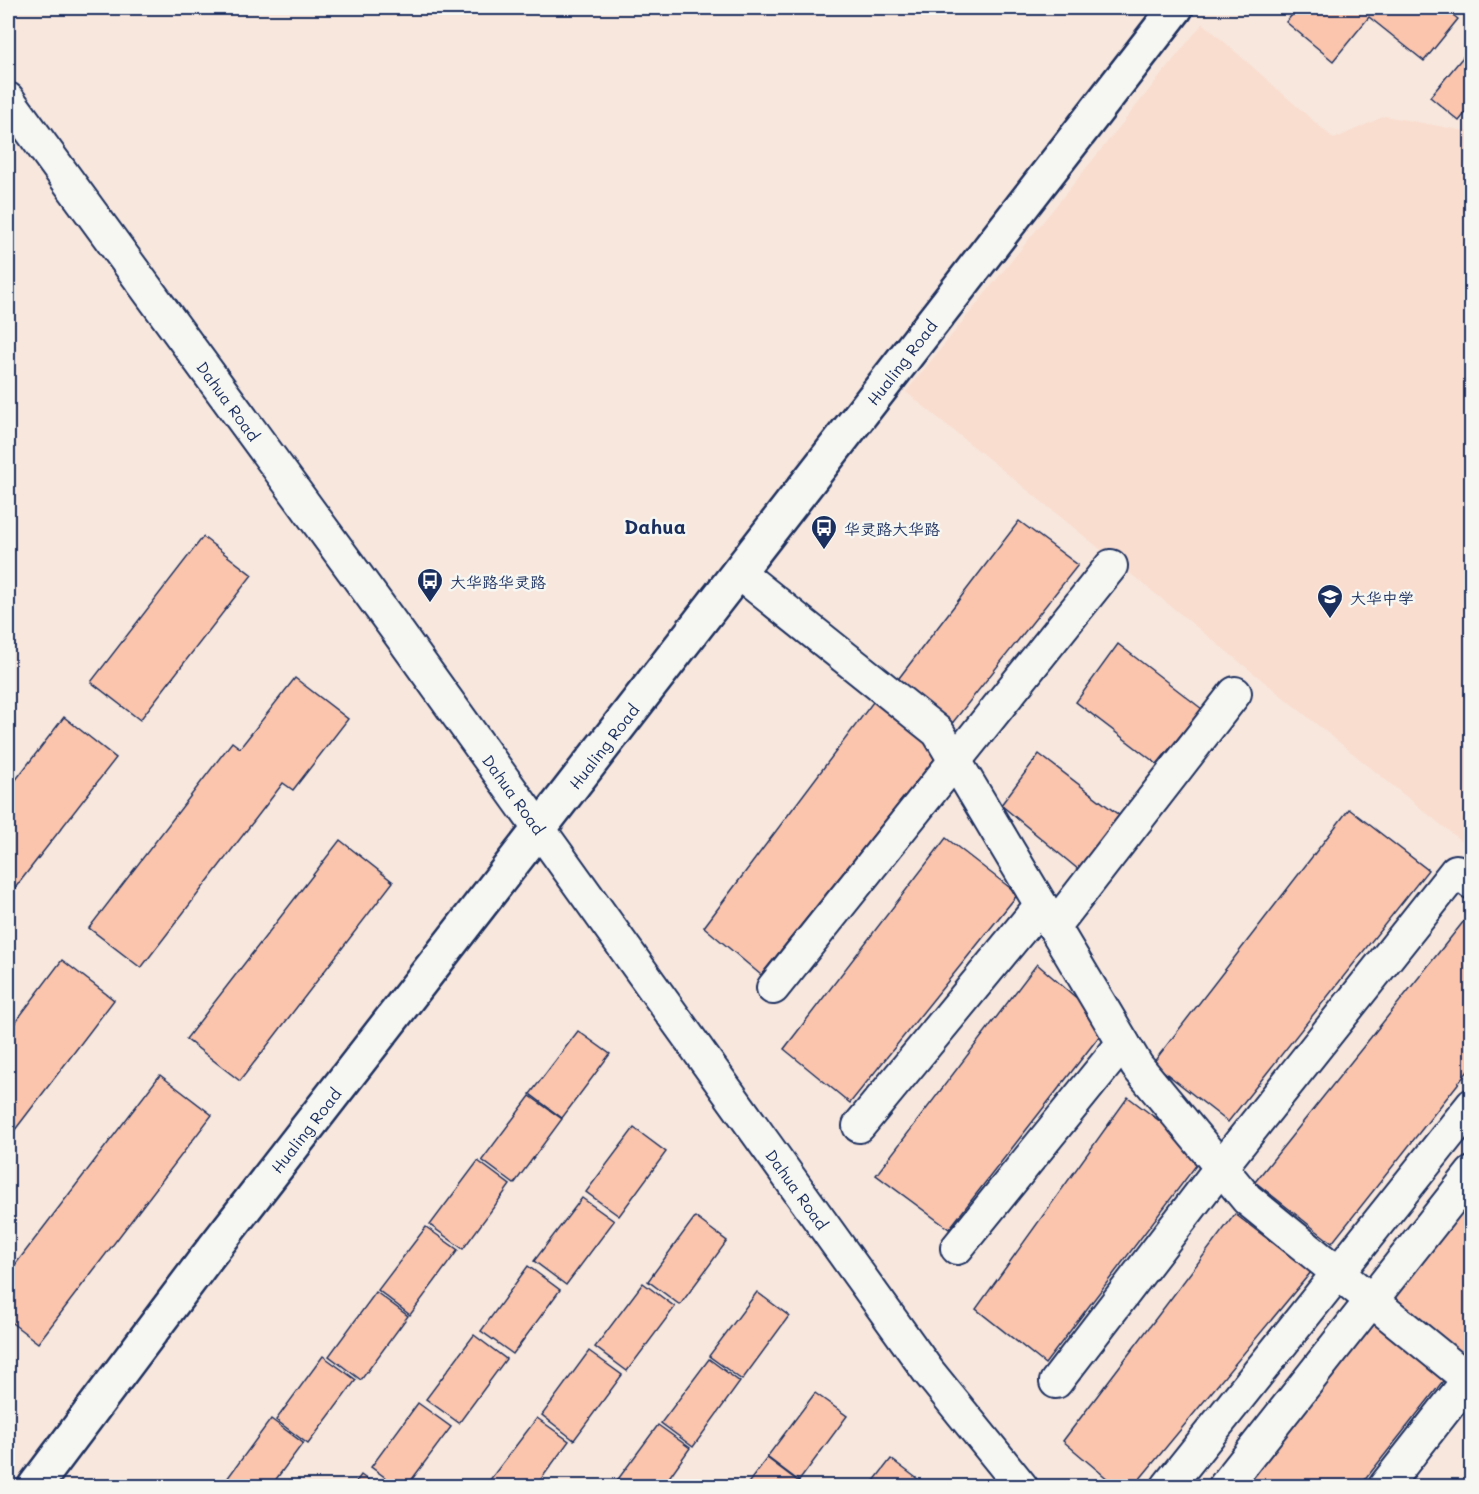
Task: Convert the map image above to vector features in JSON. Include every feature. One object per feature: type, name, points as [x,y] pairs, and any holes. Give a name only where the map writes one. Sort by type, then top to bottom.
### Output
[{"type":"main road","name":"Hualing Road","points":[[34,1486],[214,1247],[1176,8]]},
{"type":"street","name":"Dahua Road","points":[[8,99],[391,623],[928,1371],[1022,1486]]},
{"type":"street","points":[[773,988],[1111,566]]},
{"type":"street","points":[[738,572],[938,732],[1137,1066],[1248,1199],[1371,1300],[1470,1377],[1385,1486]]},
{"type":"street","points":[[860,1126],[1048,916],[1235,693]]},
{"type":"street","points":[[1056,1382],[1221,1167],[1456,871],[1472,883]]},
{"type":"street","points":[[957,1248],[1123,1043]]},
{"type":"street","points":[[1168,1486],[1472,1105]]},
{"type":"street","points":[[1225,1486],[1472,1173]]},
{"type":"shaded area","name":"大华中学","points":[[1203,23],[1334,139],[1385,116],[1471,132],[1471,849],[906,392]]},
{"type":"building","points":[[1298,8],[1444,8],[1458,19],[1424,61],[1369,17],[1333,61],[1286,22]]},
{"type":"building","points":[[1472,46],[1472,105],[1459,121],[1430,97]]},
{"type":"building","points":[[1019,521],[1078,565],[950,726],[896,682]]},
{"type":"building","points":[[203,537],[252,575],[140,720],[91,682]]},
{"type":"building","points":[[1118,644],[1202,709],[1157,764],[1076,702]]},
{"type":"building","points":[[295,678],[348,719],[293,790],[283,783],[141,968],[89,928],[232,742],[240,748]]},
{"type":"building","points":[[876,698],[941,751],[761,975],[704,927]]},
{"type":"building","points":[[64,717],[116,758],[8,897],[8,790]]},
{"type":"building","points":[[1039,754],[1120,816],[1079,870],[1001,805]]},
{"type":"building","points":[[1349,809],[1428,870],[1228,1122],[1153,1063]]},
{"type":"building","points":[[946,838],[1018,894],[850,1103],[784,1049]]},
{"type":"building","points":[[340,840],[393,882],[240,1081],[186,1039]]},
{"type":"building","points":[[1472,911],[1472,1066],[1332,1243],[1255,1182]]},
{"type":"building","points":[[62,960],[114,1000],[8,1139],[8,1032]]},
{"type":"building","points":[[1037,964],[1108,1025],[949,1229],[876,1175]]},
{"type":"building","points":[[578,1031],[610,1054],[562,1118],[530,1094]]},
{"type":"building","points":[[160,1075],[212,1115],[38,1343],[8,1320],[8,1274]]},
{"type":"building","points":[[530,1096],[562,1119],[514,1184],[482,1160]]},
{"type":"building","points":[[1128,1097],[1204,1155],[1045,1364],[976,1309]]},
{"type":"building","points":[[634,1128],[666,1152],[619,1216],[586,1192]]},
{"type":"building","points":[[478,1161],[510,1185],[463,1249],[430,1225]]},
{"type":"building","points":[[1472,1190],[1472,1357],[1467,1363],[1385,1298]]},
{"type":"building","points":[[582,1198],[614,1221],[566,1285],[534,1261]]},
{"type":"building","points":[[1235,1214],[1311,1272],[1134,1486],[1116,1486],[1063,1441]]},
{"type":"building","points":[[695,1217],[727,1241],[680,1305],[648,1281]]},
{"type":"building","points":[[426,1227],[458,1250],[410,1315],[378,1290]]},
{"type":"building","points":[[528,1266],[560,1290],[513,1354],[481,1331]]},
{"type":"building","points":[[643,1283],[675,1307],[627,1371],[595,1347]]},
{"type":"building","points":[[376,1292],[408,1316],[361,1380],[329,1356]]},
{"type":"building","points":[[757,1292],[789,1316],[742,1380],[709,1356]]},
{"type":"building","points":[[1372,1320],[1447,1376],[1360,1486],[1246,1486]]},
{"type":"building","points":[[474,1335],[506,1359],[459,1423],[426,1399]]},
{"type":"building","points":[[589,1351],[622,1375],[574,1440],[542,1415]]},
{"type":"building","points":[[323,1356],[356,1380],[308,1444],[276,1420]]},
{"type":"building","points":[[709,1359],[740,1382],[693,1447],[661,1423]]},
{"type":"building","points":[[815,1393],[847,1416],[799,1481],[767,1457]]},
{"type":"building","points":[[418,1403],[451,1427],[407,1486],[397,1486],[371,1467]]},
{"type":"building","points":[[537,1418],[569,1441],[536,1486],[496,1486],[489,1481]]},
{"type":"building","points":[[271,1419],[303,1443],[271,1486],[228,1486],[224,1483]]},
{"type":"building","points":[[658,1425],[690,1448],[663,1486],[613,1486]]},
{"type":"building","points":[[767,1458],[799,1482],[796,1486],[746,1486]]},
{"type":"building","points":[[891,1459],[923,1483],[920,1486],[870,1486]]},
{"type":"building","points":[[361,1475],[376,1486],[353,1486]]},
{"type":"place","name":"华灵路大华路","points":[[824,551]]},
{"type":"place","name":"大华路华灵路","points":[[430,604]]},
{"type":"place","name":"大华中学","points":[[1330,620]]},
{"type":"district","name":"Dahua","points":[[655,526]]}]
